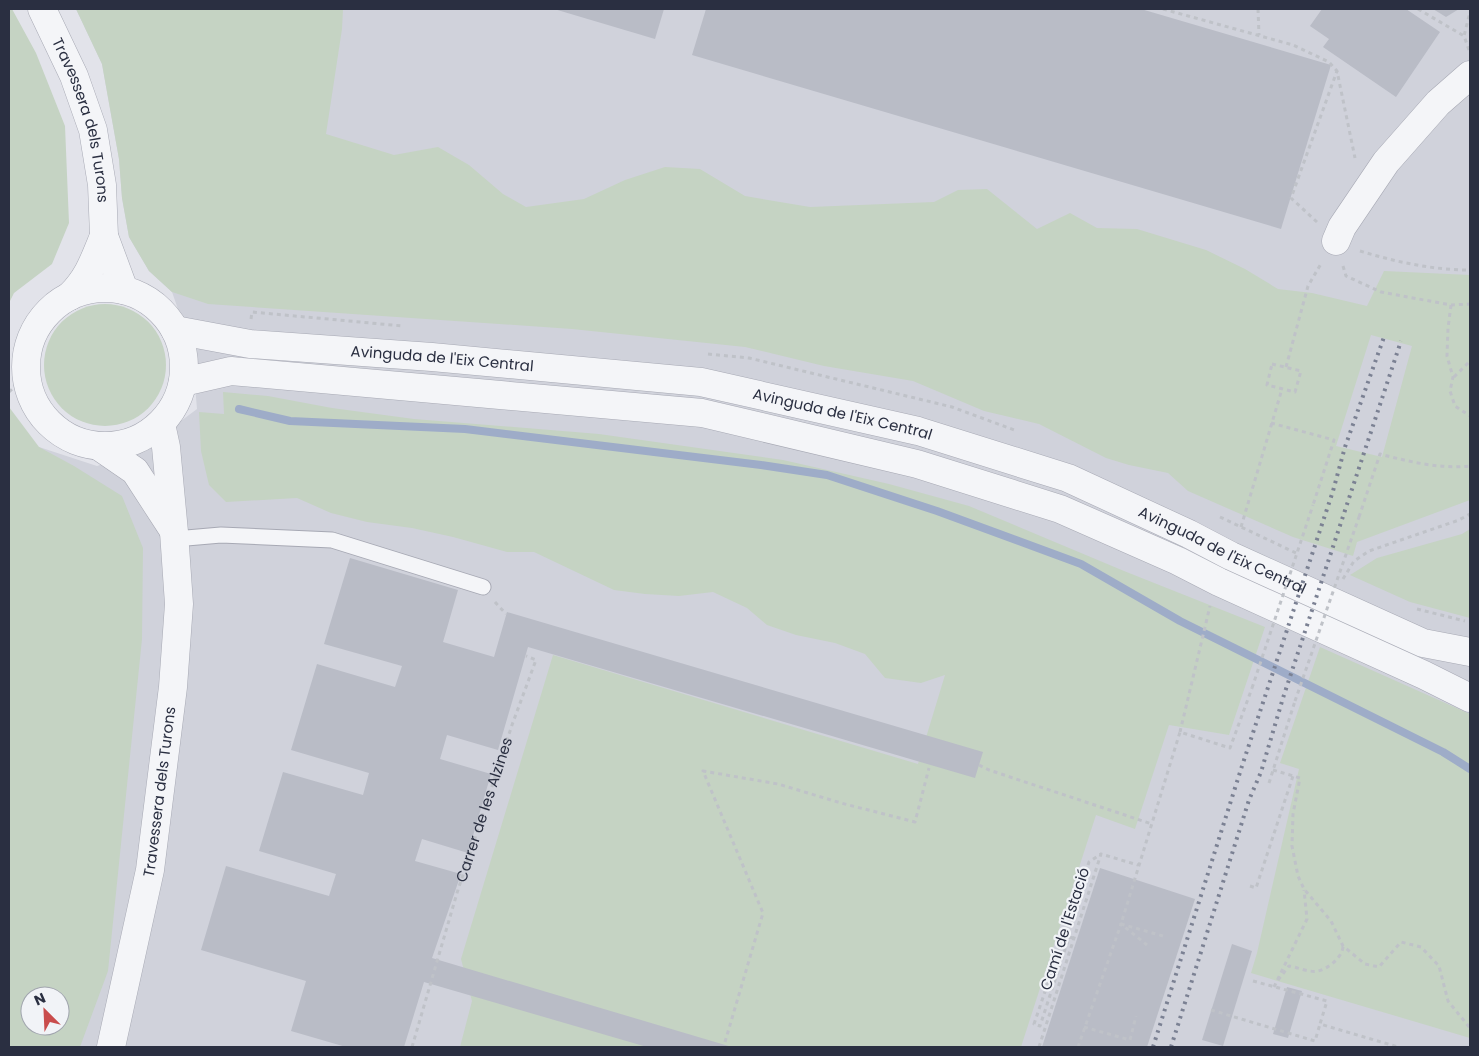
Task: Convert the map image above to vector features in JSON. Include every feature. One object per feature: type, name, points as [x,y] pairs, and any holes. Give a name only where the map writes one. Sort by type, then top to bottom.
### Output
[{"type":"street","name":"Travessera dels Turons","points":[[42,9],[74,76],[93,130],[102,185],[104,236],[124,290]]},
{"type":"street","points":[[1336,241],[1342,227],[1386,162],[1438,103],[1470,75]]},
{"type":"street","name":"Travessera dels Turons","points":[[70,296],[82,284],[104,236]]},
{"type":"street","points":[[97,288],[124,290],[145,298],[157,307],[175,330],[183,356],[183,382],[175,404],[161,424],[148,434],[132,442],[116,446],[100,447],[84,444],[69,439],[50,425],[39,413],[32,399],[17,384],[35,329],[50,310],[70,296],[97,288]]},
{"type":"street","name":"Avinguda de l'Eix Central","points":[[175,330],[250,344],[432,357],[701,382],[918,431],[1068,478],[1189,534],[1231,556],[1423,643],[1470,652]]},
{"type":"street","name":"Avinguda de l'Eix Central","points":[[183,382],[231,371],[702,413],[917,464],[1060,509],[1178,561],[1219,582],[1424,675],[1470,698]]},
{"type":"street","name":"Travessera dels Turons","points":[[111,1047],[150,870],[173,687],[178,604],[166,447],[161,424]]},
{"type":"street","name":"Travessera dels Turons","points":[[100,447],[135,471],[174,535]]},
{"type":"lane","points":[[174,535],[332,540],[483,587]]},
{"type":"path","points":[[1164,9],[1293,44],[1329,62],[1337,71],[1363,196]]},
{"type":"path","points":[[1258,9],[1259,35]]},
{"type":"path","points":[[1418,9],[1464,36]]},
{"type":"path","points":[[1470,12],[1464,36],[1470,53]]},
{"type":"path","points":[[1291,198],[1337,71]]},
{"type":"path","points":[[1336,241],[1384,259],[1449,270],[1470,270]]},
{"type":"path","points":[[1336,241],[1346,276],[1381,292],[1451,305],[1470,304]]},
{"type":"path","points":[[1286,368],[1308,286]]},
{"type":"path","points":[[1451,305],[1447,356],[1453,377],[1450,391],[1454,406],[1470,416]]},
{"type":"path","points":[[1453,377],[1470,361]]},
{"type":"path","points":[[1272,364],[1286,368],[1301,371],[1295,392],[1267,385],[1272,364]]},
{"type":"path","points":[[1241,527],[1282,390]]},
{"type":"path","points":[[1180,732],[1230,748],[1252,688],[1334,440],[1271,423]]},
{"type":"path","points":[[1269,783],[1295,701],[1380,454],[1451,468],[1470,466]]},
{"type":"path","points":[[1354,561],[1369,551],[1459,520],[1470,514]]},
{"type":"path","points":[[1078,1047],[1121,924],[1180,732],[1210,605]]},
{"type":"path","name":"Carrer de les Alzines","points":[[412,1047],[463,876],[509,734],[536,660],[526,656]]},
{"type":"path","points":[[979,765],[989,770],[1152,824]]},
{"type":"path","points":[[725,1042],[763,913],[703,771],[778,784],[915,822],[929,768]]},
{"type":"path","points":[[1273,770],[1300,778],[1293,814],[1292,846],[1298,876],[1304,889],[1331,921],[1343,946],[1365,964],[1379,967],[1401,942],[1421,947],[1439,966],[1448,1001],[1470,1028]]},
{"type":"path","points":[[1250,886],[1256,888],[1293,776]]},
{"type":"path","points":[[1073,938],[1069,937],[1040,1026],[1034,1024],[1089,862],[1101,854]]},
{"type":"path","name":"Camí de l'Estació","points":[[1039,1047],[1101,854],[1138,865]]},
{"type":"path","points":[[1274,987],[1307,918],[1304,889]]},
{"type":"path","points":[[1121,924],[1164,936]]},
{"type":"path","points":[[1121,924],[1148,946]]},
{"type":"path","points":[[1274,987],[1289,966],[1318,971],[1334,963],[1343,950],[1343,946]]},
{"type":"path","points":[[1211,1010],[1315,1041],[1327,1001],[1253,981]]},
{"type":"path","points":[[1084,1027],[1130,1040],[1136,1016]]},
{"type":"path","points":[[1320,1024],[1398,1047]]},
{"type":"shaded area","points":[[76,9],[1470,9],[1470,1047],[9,1047],[9,663],[39,447],[97,466],[138,453],[197,409],[192,349],[172,292],[149,271],[129,237],[122,198],[119,159],[102,64]]},
{"type":"green space","points":[[9,9],[12,9],[36,53],[65,126],[69,223],[52,264],[14,293],[9,303]]},
{"type":"green space","points":[[76,9],[343,9],[342,29],[326,134],[394,155],[438,147],[469,165],[503,194],[526,207],[584,199],[625,180],[665,167],[700,169],[745,196],[810,207],[934,202],[958,190],[987,189],[1037,229],[1070,213],[1097,228],[1137,229],[1206,250],[1245,269],[1278,289],[1312,293],[1367,306],[1384,271],[1470,275],[1470,500],[1357,542],[1353,556],[1293,537],[1188,491],[1168,473],[1106,458],[1039,424],[984,411],[913,381],[824,366],[745,347],[572,329],[208,304],[172,292],[149,271],[129,237],[122,198],[119,159],[102,64]],"holes":[[[1371,335],[1412,346],[1382,457],[1336,446]]]},
{"type":"green space","points":[[105,304],[117,305],[128,309],[139,314],[148,322],[156,331],[161,342],[165,353],[165,377],[161,388],[156,399],[148,408],[139,416],[128,421],[117,425],[105,426],[93,425],[82,421],[71,416],[62,408],[54,399],[49,388],[45,377],[44,365],[45,353],[49,342],[54,331],[62,322],[71,314],[82,309],[93,305]]},
{"type":"green space","points":[[223,392],[268,396],[332,408],[414,419],[599,434],[783,460],[889,484],[969,506],[1124,571],[1265,627],[1229,735],[1169,725],[1135,829],[1096,815],[1021,1047],[460,1047],[472,1001],[461,959],[553,655],[918,764],[945,675],[921,683],[885,678],[865,654],[835,643],[796,635],[767,625],[747,608],[713,592],[679,596],[614,590],[534,552],[507,552],[412,528],[367,522],[331,513],[297,498],[226,502],[209,485],[201,451],[199,412],[224,414]]},
{"type":"green space","points":[[9,407],[39,447],[122,496],[143,548],[142,639],[108,971],[80,1047],[9,1047]]},
{"type":"green space","points":[[1470,529],[1470,618],[1410,602],[1350,575],[1377,558],[1462,534]]},
{"type":"green space","points":[[1320,647],[1470,714],[1470,1038],[1251,973],[1299,769],[1280,763]]},
{"type":"building","points":[[554,9],[664,9],[655,39]]},
{"type":"building","points":[[706,9],[1141,9],[1331,65],[1281,229],[692,55]]},
{"type":"building","points":[[1322,9],[1406,9],[1440,32],[1396,97],[1323,47],[1329,39],[1310,26]]},
{"type":"building","points":[[1433,9],[1459,9],[1446,17]]},
{"type":"building","points":[[350,558],[458,590],[443,642],[494,657],[507,612],[983,752],[975,778],[528,647],[498,750],[447,735],[440,759],[491,774],[468,853],[422,839],[415,861],[461,874],[432,958],[732,1047],[647,1047],[424,982],[404,1047],[346,1047],[291,1031],[306,981],[201,950],[226,866],[329,896],[336,874],[259,851],[283,772],[363,795],[369,773],[291,750],[317,664],[395,687],[402,666],[324,644]]},
{"type":"building","points":[[1100,868],[1195,899],[1147,1047],[1042,1047]]},
{"type":"building","points":[[1232,944],[1252,951],[1223,1046],[1202,1040]]},
{"type":"building","points":[[1287,987],[1302,991],[1288,1038],[1273,1034]]},
{"type":"waterway","points":[[239,409],[290,421],[465,429],[761,465],[827,475],[937,511],[1081,564],[1180,621],[1443,752],[1470,769]]},
{"type":"railway","points":[[1153,1047],[1242,766],[1333,491],[1345,447],[1384,337]]},
{"type":"railway","points":[[1171,1047],[1249,800],[1261,772],[1283,698],[1401,341]]}]
